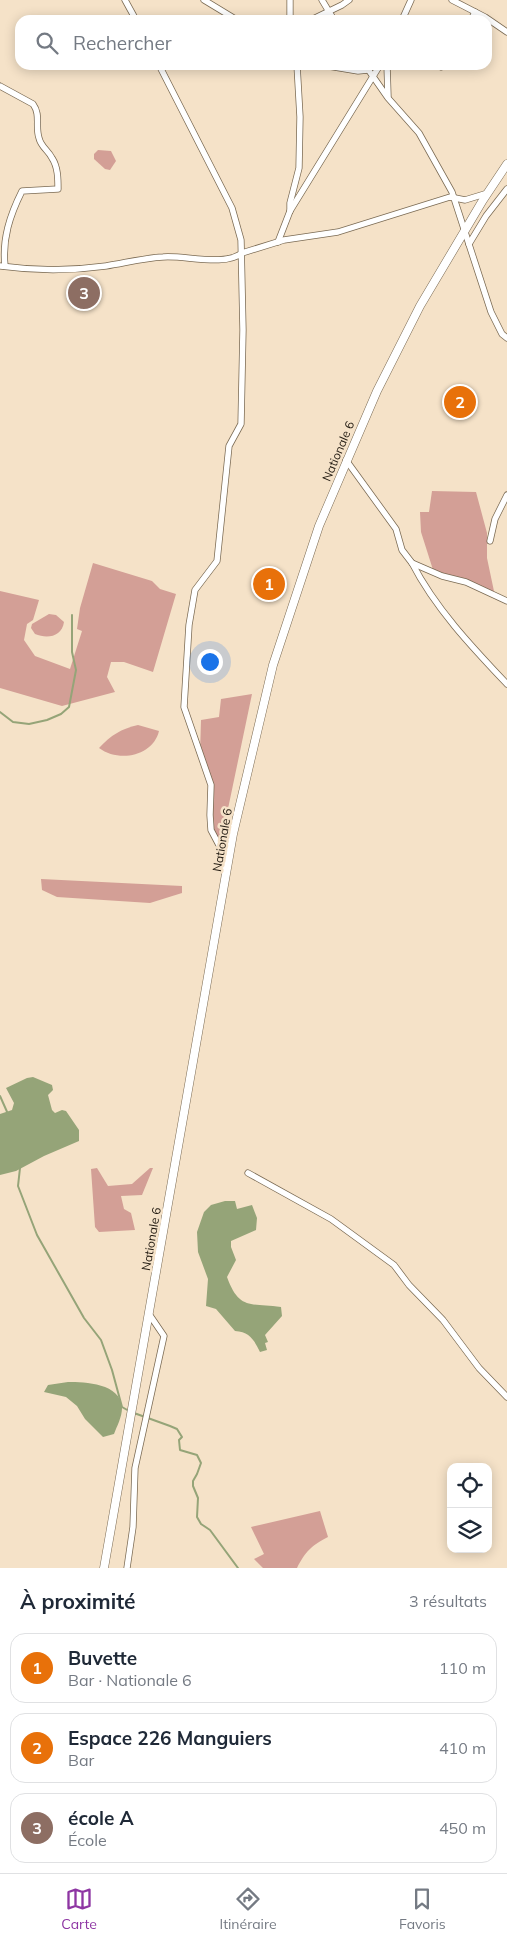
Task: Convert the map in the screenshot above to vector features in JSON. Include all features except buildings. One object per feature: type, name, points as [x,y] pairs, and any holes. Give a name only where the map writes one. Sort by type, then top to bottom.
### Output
[{"type":"main road","name":"Nationale 6","points":[[104,1568],[226,878],[243,789],[273,665],[303,572],[346,460],[395,352],[465,230],[507,164]]},
{"type":"street","points":[[125,0],[133,15]]},
{"type":"street","points":[[204,0],[229,15]]},
{"type":"street","points":[[290,0],[290,15]]},
{"type":"street","points":[[322,0],[330,15]]},
{"type":"street","points":[[322,15],[349,0]]},
{"type":"street","points":[[404,15],[411,0]]},
{"type":"street","points":[[452,0],[481,15]]},
{"type":"street","points":[[492,22],[507,32]]},
{"type":"street","points":[[162,70],[232,208],[242,240],[241,424],[229,446],[217,561],[195,590],[189,625],[184,706],[211,786],[211,830],[220,847],[226,878]]},
{"type":"street","points":[[290,211],[290,203],[299,168],[300,117],[297,70]]},
{"type":"street","points":[[278,242],[290,211],[368,70],[388,98],[418,133],[454,197],[490,312],[502,334],[507,338]]},
{"type":"street","points":[[386,70],[388,98]]},
{"type":"street","points":[[0,86],[33,104],[36,108],[39,118],[41,145],[53,158],[58,179],[58,189],[22,191],[14,207],[4,241],[2,266],[46,271],[78,270],[165,256],[217,260],[236,258],[242,253],[278,242],[338,232],[454,197],[466,200],[488,193]]},
{"type":"street","points":[[469,244],[486,216],[504,197],[507,189]]},
{"type":"street","points":[[346,460],[396,529],[402,550],[421,580],[454,625],[507,684]]},
{"type":"street","points":[[490,541],[495,519],[507,495]]},
{"type":"street","points":[[412,563],[442,576],[466,582],[507,601]]},
{"type":"street","points":[[248,1173],[331,1219],[394,1265],[409,1285],[443,1320],[479,1368],[507,1397]]},
{"type":"street","points":[[127,1568],[134,1527],[135,1468],[164,1336],[149,1314]]},
{"type":"shaded area","points":[[98,150],[111,151],[116,161],[110,170],[105,169],[94,159],[94,154]]},
{"type":"shaded area","points":[[432,491],[476,492],[487,533],[487,558],[495,596],[434,573],[421,532],[420,512],[429,512]]},
{"type":"shaded area","points":[[93,563],[152,581],[160,589],[176,594],[153,672],[124,662],[111,662],[107,677],[115,692],[62,706],[0,688],[0,591],[39,600],[33,620],[27,624],[24,640],[35,656],[70,669],[82,631],[77,629],[80,608]]},
{"type":"shaded area","points":[[49,614],[56,615],[64,622],[63,627],[53,636],[35,634],[31,628],[32,624]]},
{"type":"shaded area","points":[[252,694],[220,847],[211,830],[211,785],[200,753],[201,720],[219,717],[221,699]]},
{"type":"shaded area","points":[[138,725],[159,731],[156,740],[143,751],[125,756],[107,753],[99,748],[117,733]]},
{"type":"shaded area","points":[[41,879],[182,886],[182,893],[150,903],[57,897],[42,890]]},
{"type":"shaded area","points":[[33,1077],[52,1085],[53,1090],[48,1095],[52,1110],[55,1113],[62,1110],[66,1111],[79,1130],[79,1141],[44,1156],[16,1171],[0,1175],[0,1114],[12,1110],[14,1103],[6,1088]]},
{"type":"shaded area","points":[[97,1168],[108,1186],[132,1184],[150,1168],[153,1168],[142,1195],[121,1196],[124,1209],[131,1213],[135,1230],[99,1232],[95,1227],[91,1169]]},
{"type":"shaded area","points":[[225,1201],[235,1201],[237,1209],[252,1205],[257,1218],[256,1230],[231,1241],[231,1247],[236,1260],[227,1277],[231,1288],[241,1300],[247,1303],[281,1307],[282,1316],[265,1335],[268,1342],[265,1343],[267,1350],[260,1352],[251,1337],[235,1331],[216,1309],[206,1306],[208,1279],[198,1252],[197,1232],[204,1212],[211,1205]]},
{"type":"shaded area","points":[[68,1382],[101,1386],[116,1393],[122,1408],[114,1434],[103,1437],[85,1419],[77,1406],[66,1397],[44,1392],[48,1385]]},
{"type":"shaded area","points":[[320,1511],[328,1537],[309,1550],[297,1568],[263,1568],[254,1559],[264,1554],[251,1527]]},
{"type":"waterway","points":[[0,712],[13,722],[29,724],[47,720],[61,714],[69,707],[76,670],[72,652],[72,615]]},
{"type":"waterway","points":[[0,1096],[8,1114]]},
{"type":"waterway","points":[[20,1168],[18,1186],[37,1235],[84,1318],[101,1340],[112,1370],[122,1407],[129,1411]]},
{"type":"waterway","points":[[134,1413],[177,1429],[182,1437],[179,1440],[180,1450],[197,1455],[201,1463],[193,1481],[198,1498],[197,1517],[201,1524],[210,1530],[238,1568]]},
{"type":"place","name":"école A","points":[[84,293]]},
{"type":"place","name":"Espace 226 Manguiers","points":[[460,402]]},
{"type":"place","name":"Buvette","points":[[269,584]]}]
